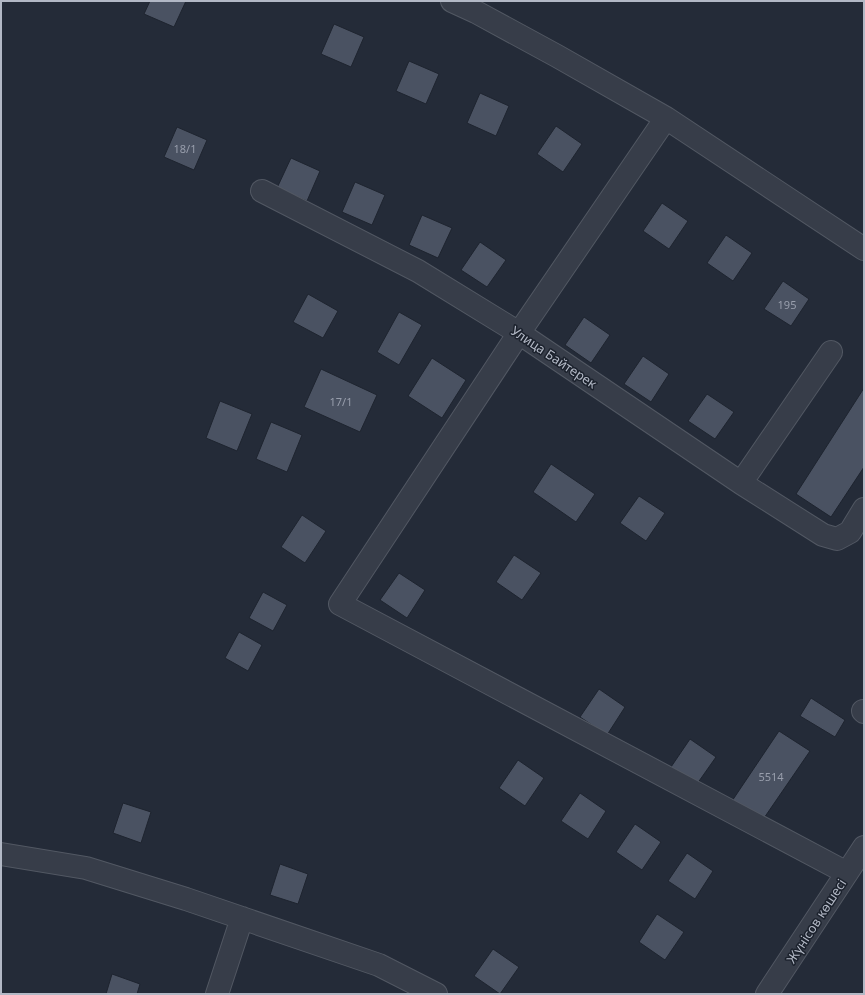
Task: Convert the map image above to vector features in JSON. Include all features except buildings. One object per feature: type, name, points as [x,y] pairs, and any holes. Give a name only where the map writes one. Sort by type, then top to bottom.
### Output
[{"type":"street","points":[[452,1],[544,48],[666,118],[864,249]]},
{"type":"street","points":[[666,118],[519,333],[340,604],[847,873]]},
{"type":"street","name":"Улица Байтерек","points":[[262,191],[418,271],[519,333],[822,535],[837,539],[850,532],[864,509]]},
{"type":"street","points":[[742,483],[830,352]]},
{"type":"street","name":"Жүнісов көшесі","points":[[767,994],[864,847]]},
{"type":"street","points":[[1,854],[86,868],[186,899],[380,965],[436,994]]},
{"type":"street","points":[[217,994],[242,918]]}]
